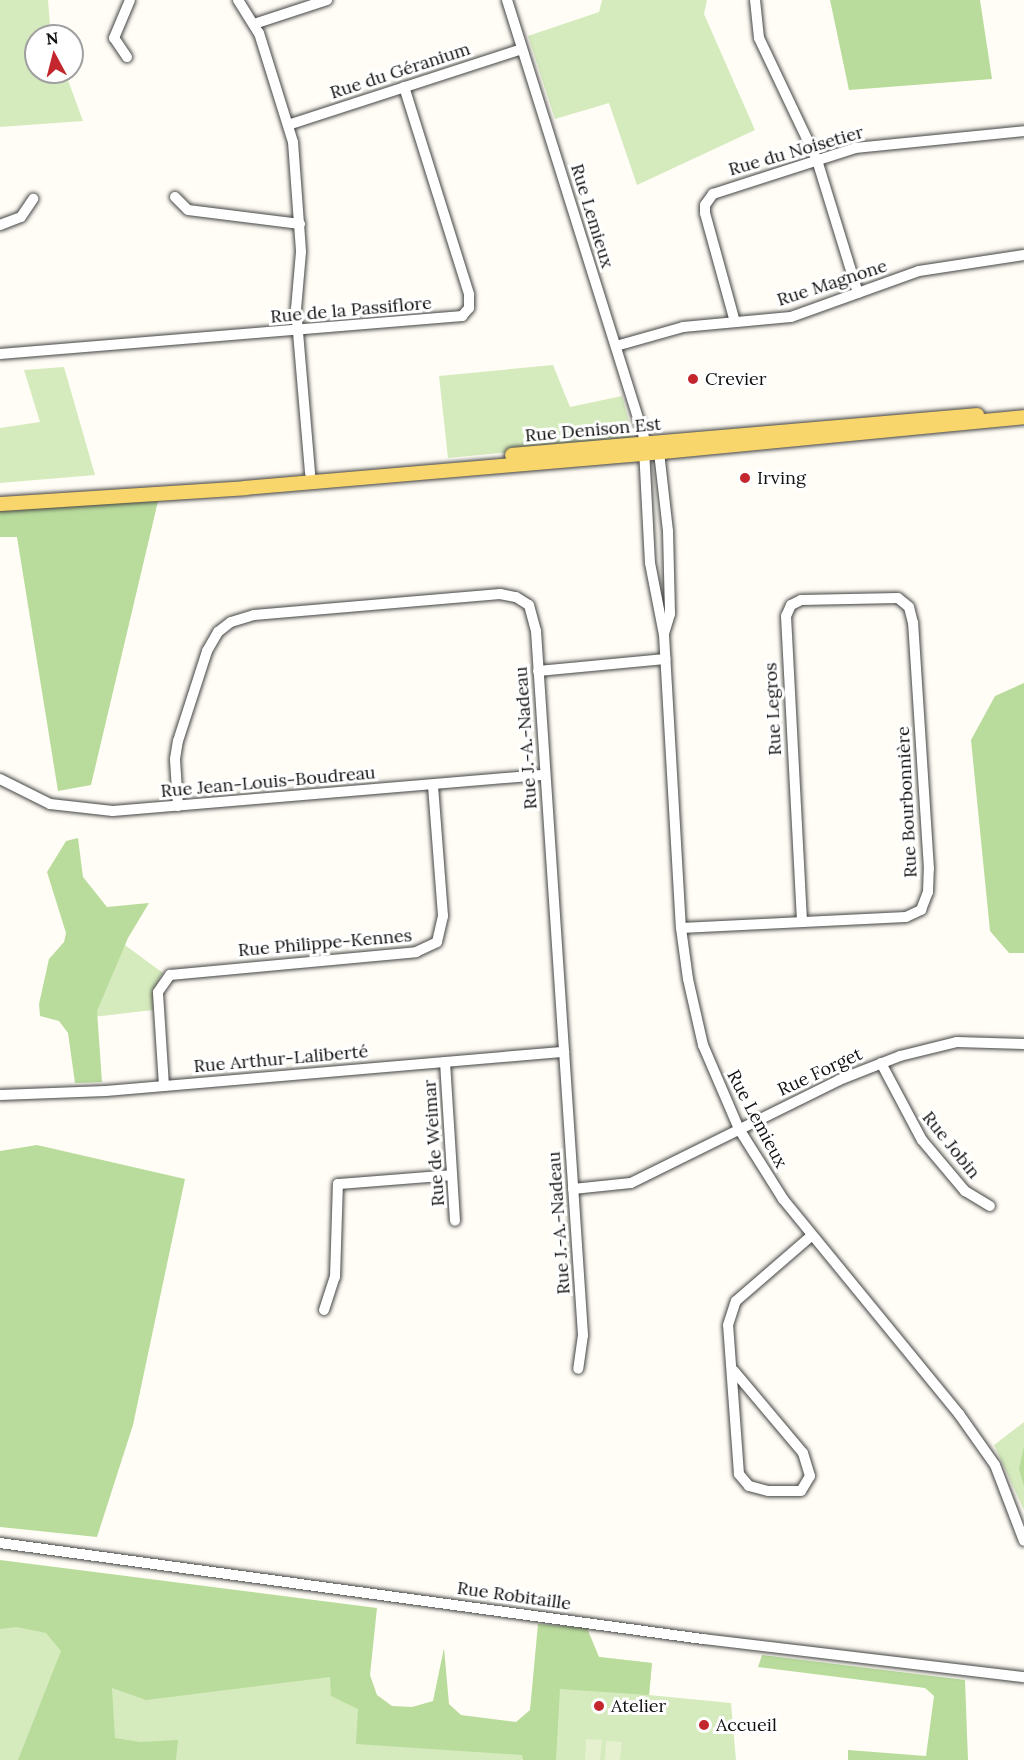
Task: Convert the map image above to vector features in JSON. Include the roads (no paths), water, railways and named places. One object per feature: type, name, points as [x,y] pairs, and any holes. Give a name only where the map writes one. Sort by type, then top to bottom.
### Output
[{"type":"main road","name":"Rue Denison Est","points":[[167,492],[310,473],[644,449],[659,452],[1024,415]]},
{"type":"main road","name":"Rue Denison Est","points":[[0,504],[167,492],[1024,415]]},
{"type":"street","points":[[127,57],[114,38],[130,0]]},
{"type":"street","points":[[238,0],[254,24],[288,125],[300,224],[298,330],[310,473]]},
{"type":"street","points":[[254,24],[327,0]]},
{"type":"street","name":"Rue Lemieux","points":[[507,0],[616,346],[644,449],[653,585],[664,635],[681,928],[688,979],[703,1045],[740,1129],[812,1236],[974,1435],[995,1465],[1024,1541]]},
{"type":"street","points":[[755,0],[764,51],[818,160],[858,293]]},
{"type":"street","name":"Rue du Géranium","points":[[288,125],[522,49]]},
{"type":"street","name":"Rue de la Passiflore","points":[[0,354],[462,316],[469,308],[467,288],[404,87]]},
{"type":"street","name":"Rue du Noisetier","points":[[735,322],[705,213],[707,199],[718,191],[863,146],[1024,131]]},
{"type":"street","points":[[175,197],[188,210],[300,224]]},
{"type":"street","points":[[0,225],[21,217],[33,199]]},
{"type":"street","name":"Rue Magnone","points":[[616,346],[667,330],[791,317],[928,269],[1024,255]]},
{"type":"street","name":"Rue Lemieux","points":[[659,452],[668,531],[670,614],[664,635]]},
{"type":"street","name":"Rue J.-A.-Nadeau","points":[[178,806],[175,759],[178,741],[207,651],[218,632],[238,619],[509,594],[523,600],[532,612],[538,671],[583,1342],[578,1369]]},
{"type":"street","name":"Rue Bourbonnière","points":[[681,928],[906,917],[921,910],[928,892],[913,623],[909,608],[898,598]]},
{"type":"street","name":"Rue Legros","points":[[802,921],[786,616],[791,605],[801,600],[898,598]]},
{"type":"street","points":[[538,671],[665,659]]},
{"type":"street","name":"Rue Jean-Louis-Boudreau","points":[[0,779],[40,800],[76,809],[113,811],[545,775]]},
{"type":"street","name":"Rue Philippe-Kennes","points":[[164,1086],[158,992],[170,975],[416,952],[437,942],[443,916],[433,785]]},
{"type":"street","name":"Rue Forget","points":[[573,1189],[631,1183],[881,1063],[947,1044],[1024,1044]]},
{"type":"street","name":"Rue Arthur-Laliberté","points":[[0,1095],[164,1086],[564,1052]]},
{"type":"street","name":"Rue de Weimar","points":[[445,1062],[455,1221]]},
{"type":"street","name":"Rue Jobin","points":[[881,1063],[922,1140],[965,1191],[990,1206]]},
{"type":"street","points":[[324,1310],[335,1277],[338,1184],[452,1175]]},
{"type":"street","points":[[734,1371],[803,1453],[810,1476],[801,1491],[768,1491],[743,1482],[737,1463],[734,1371],[728,1344],[731,1308],[812,1236]]},
{"type":"street","name":"Rue Robitaille","points":[[0,1543],[703,1639],[1024,1677]]},
{"type":"place","name":"Crevier","points":[[693,379]]},
{"type":"place","name":"Irving","points":[[745,478]]},
{"type":"place","name":"Atelier","points":[[599,1706]]},
{"type":"place","name":"Accueil","points":[[704,1725]]}]
